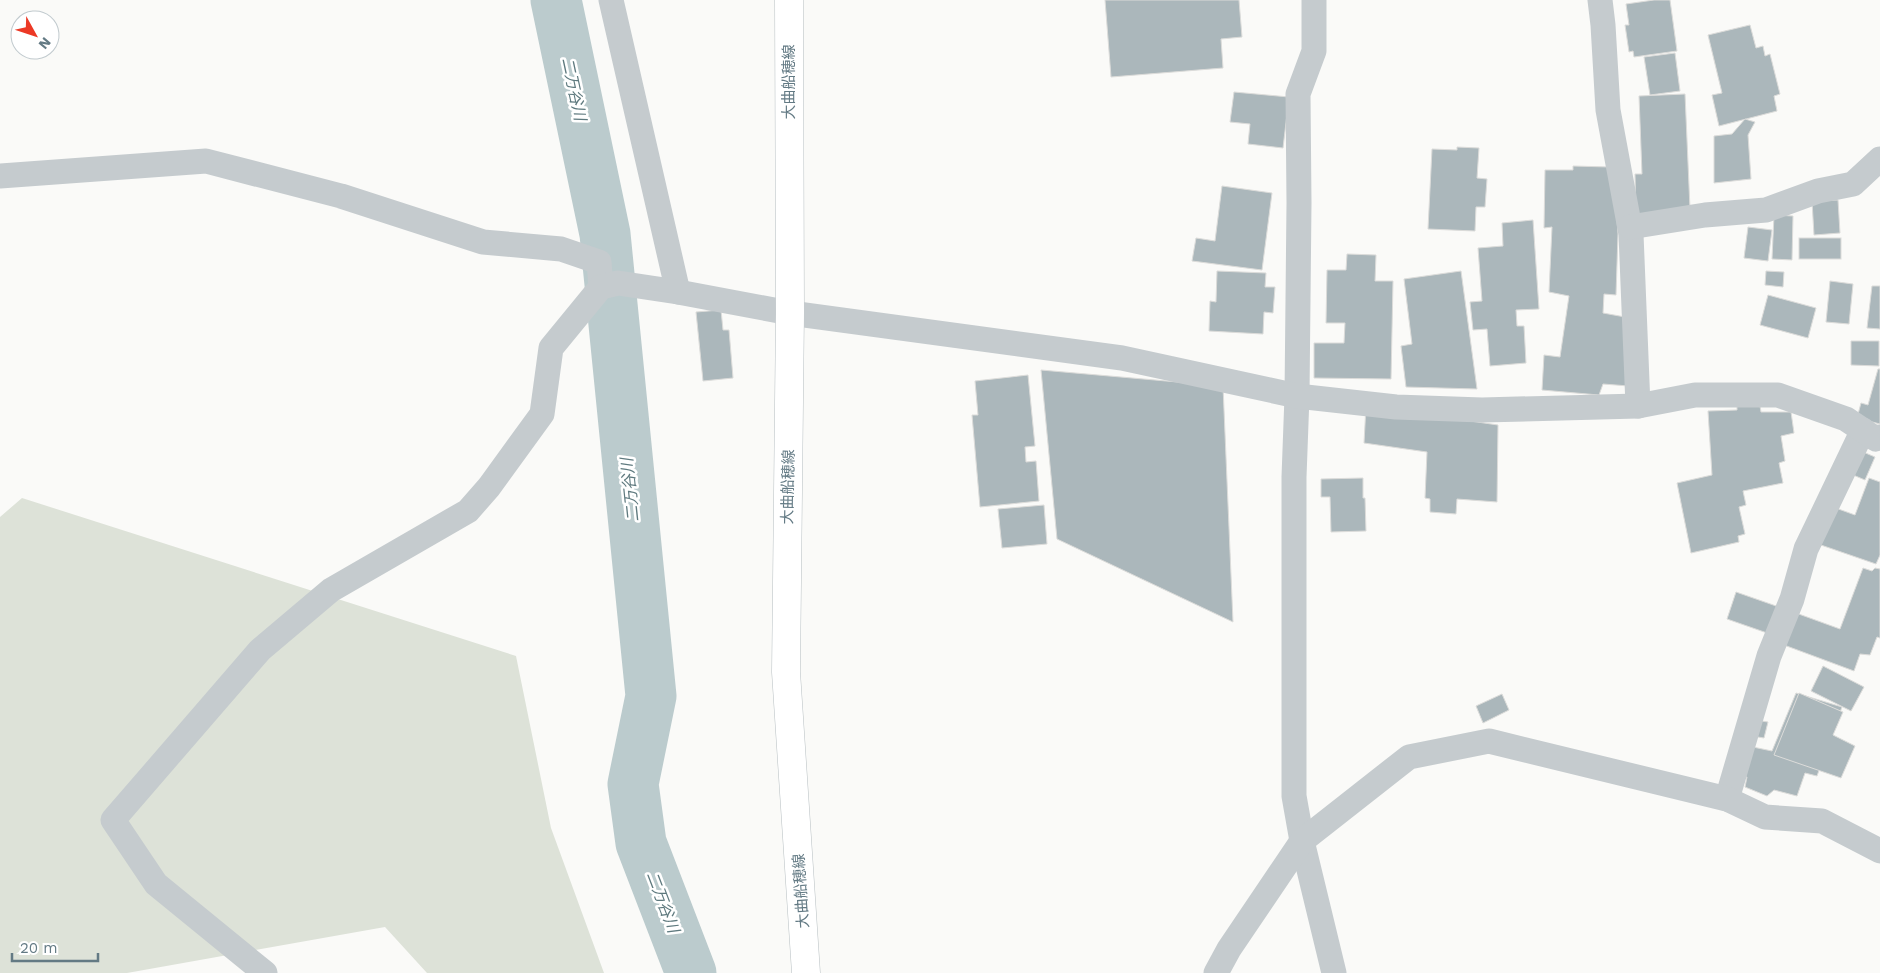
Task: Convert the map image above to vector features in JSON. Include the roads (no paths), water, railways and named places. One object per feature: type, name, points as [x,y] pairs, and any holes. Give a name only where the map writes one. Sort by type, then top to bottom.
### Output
[{"type":"main road","name":"大曲船穂線","points":[[789,0],[790,313],[786,672],[806,973]]},
{"type":"street","points":[[611,0],[678,292]]},
{"type":"street","points":[[1314,0],[1314,52],[1298,94],[1299,202],[1297,396],[1294,477],[1293,767],[1294,796],[1302,841],[1334,973]]},
{"type":"street","points":[[1600,0],[1604,25],[1608,110],[1630,227],[1638,406]]},
{"type":"street","points":[[1630,227],[1705,215],[1766,210],[1818,191],[1853,184],[1880,159]]},
{"type":"street","points":[[0,176],[206,161],[341,196],[483,242],[561,249],[599,262],[601,287]]},
{"type":"street","points":[[265,973],[156,884],[113,820],[260,650],[330,590],[468,511],[489,486],[542,414],[551,348],[601,287],[618,283],[790,313],[1122,358],[1297,396],[1396,407],[1482,410],[1638,406],[1695,395],[1778,395],[1846,419],[1872,434],[1806,549],[1792,599],[1769,656],[1727,799]]},
{"type":"street","points":[[1216,973],[1229,949],[1302,841],[1408,757],[1489,741],[1727,799],[1765,817],[1822,821],[1880,851]]},
{"type":"waterway","name":"二万谷川","points":[[556,0],[605,234],[651,696],[633,784],[641,843],[691,973]]}]
